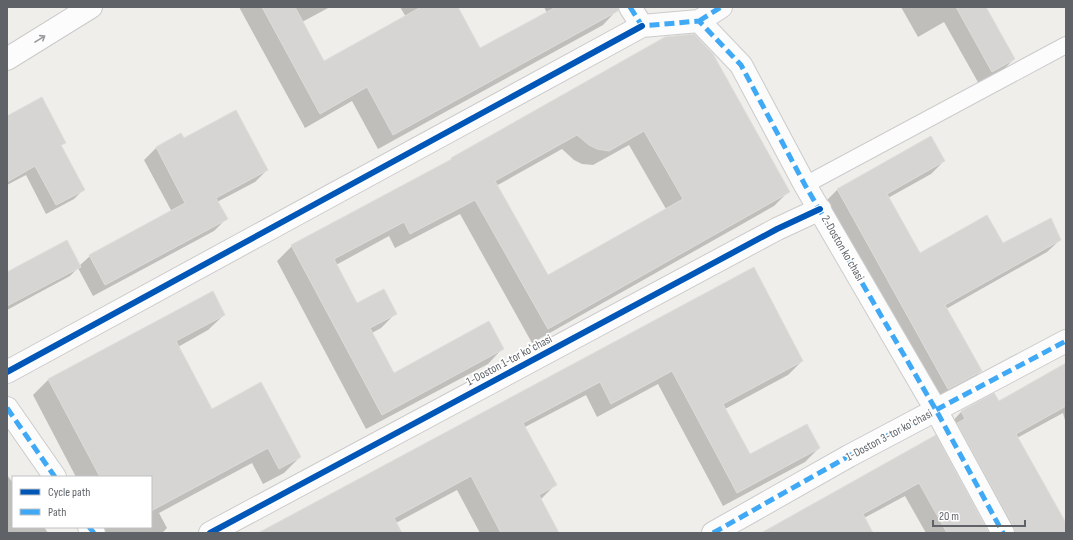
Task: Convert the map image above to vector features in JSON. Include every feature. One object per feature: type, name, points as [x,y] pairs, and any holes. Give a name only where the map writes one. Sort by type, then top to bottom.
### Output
[{"type":"street","points":[[7,59],[91,7]]},
{"type":"street","points":[[630,7],[642,26]]},
{"type":"street","points":[[7,372],[642,26],[699,21],[721,7]]},
{"type":"street","name":"2-Doston koʻchasi","points":[[699,21],[741,65],[805,185],[936,410],[1003,533]]},
{"type":"street","name":"1-Doston 1-tor koʻchasi","points":[[210,533],[770,233],[820,209]]},
{"type":"street","name":"1-Doston 3-tor koʻchasi","points":[[713,533],[849,456],[1066,341]]},
{"type":"street","points":[[7,408],[54,476]]},
{"type":"lane","points":[[805,185],[1066,45]]},
{"type":"building","points":[[262,7],[295,7],[324,61],[421,7],[458,7],[480,48],[556,7],[618,7],[618,11],[393,135],[367,87],[320,114]]},
{"type":"building","points":[[956,7],[986,7],[1015,59],[992,72]]},
{"type":"building","points":[[694,34],[713,54],[790,192],[548,329],[475,200],[410,234],[404,222],[334,259],[357,303],[384,289],[397,314],[370,328],[394,373],[489,321],[504,349],[382,415],[291,245],[452,159],[451,158],[665,37]],"holes":[[[644,131],[683,199],[548,275],[495,181],[577,135],[589,145],[597,149],[609,151]]]},
{"type":"building","points":[[42,97],[66,143],[61,145],[85,190],[56,205],[35,166],[7,182],[7,116]]},
{"type":"building","points":[[236,110],[268,170],[216,198],[228,219],[105,285],[89,255],[185,203],[156,147],[181,133],[184,138]]},
{"type":"building","points":[[931,136],[945,161],[887,194],[920,253],[987,215],[1003,243],[1051,218],[1061,240],[945,305],[982,371],[948,389],[837,189]]},
{"type":"building","points":[[67,240],[81,267],[7,306],[7,272]]},
{"type":"building","points":[[754,267],[803,361],[723,404],[750,454],[807,424],[820,448],[737,493],[672,371],[611,404],[600,382],[523,423],[557,485],[539,495],[559,533],[501,533],[471,476],[394,518],[402,533],[258,533]]},
{"type":"building","points":[[213,291],[225,315],[176,341],[212,409],[261,382],[301,457],[279,469],[268,448],[152,510],[152,476],[99,476],[48,379]]},
{"type":"building","points":[[1066,363],[1066,406],[1016,434],[1066,523],[1066,533],[1015,533],[1014,527],[957,423],[965,419],[961,411],[994,393],[999,401]]},
{"type":"building","points":[[936,435],[989,533],[947,533],[919,483],[863,514],[873,533],[761,533]]},
{"type":"marked path","points":[[630,7],[642,26],[699,21],[741,65],[805,185],[936,410],[1003,533]]},
{"type":"marked path","points":[[699,21],[721,7]]},
{"type":"marked path","points":[[713,533],[849,456],[1066,341]]},
{"type":"marked path","points":[[7,408],[54,476]]},
{"type":"marked path","points":[[90,528],[94,533]]},
{"type":"cycle path","points":[[7,372],[642,26]]},
{"type":"cycle path","points":[[210,533],[777,229],[820,209]]}]
